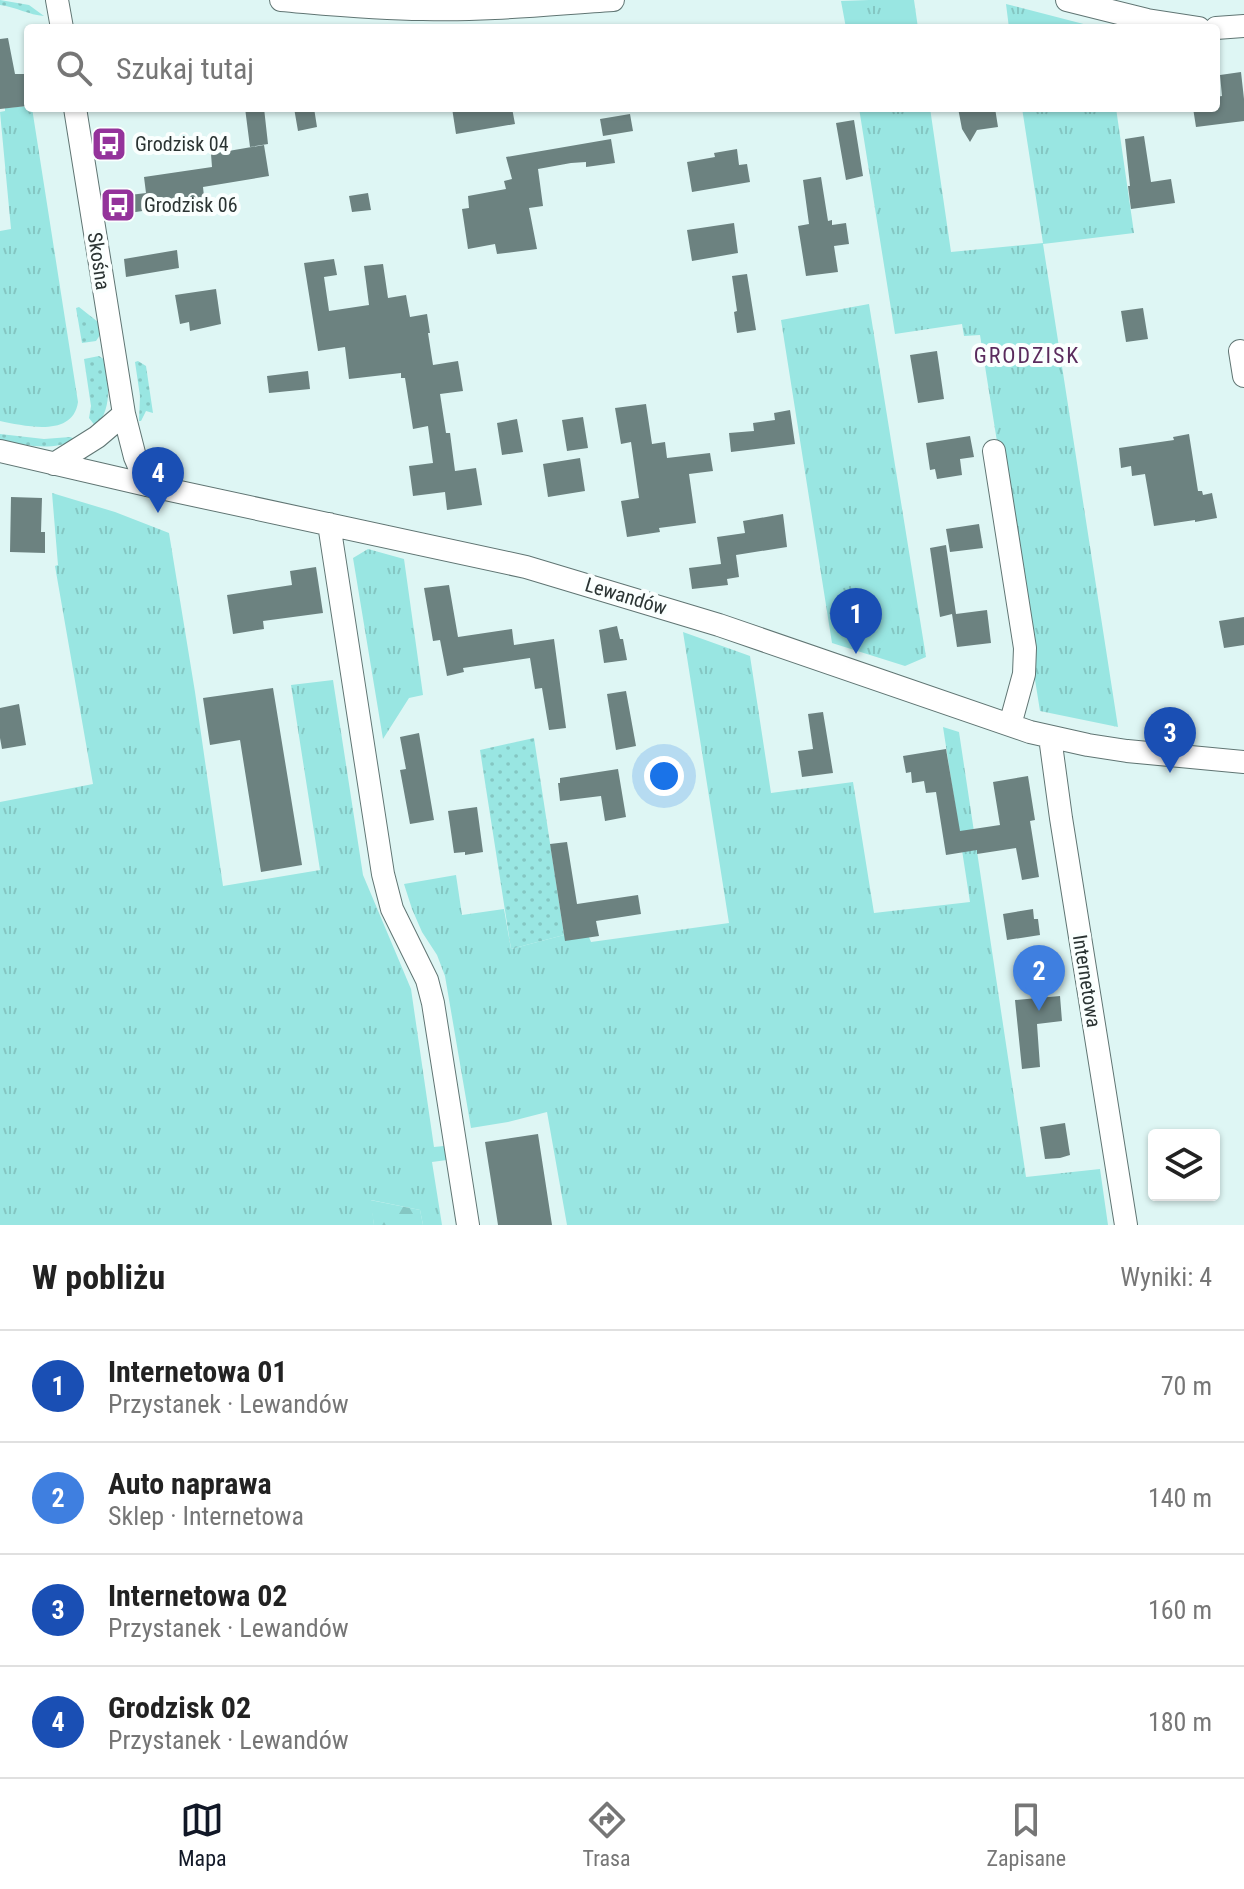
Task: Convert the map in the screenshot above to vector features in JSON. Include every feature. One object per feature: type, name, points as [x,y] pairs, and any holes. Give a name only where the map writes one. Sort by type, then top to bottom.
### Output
[{"type":"street","points":[[57,0],[61,24]]},
{"type":"street","points":[[283,0],[410,9],[613,0]]},
{"type":"street","points":[[1067,0],[1173,24]]},
{"type":"street","points":[[1220,28],[1244,26]]},
{"type":"street","name":"Skośna","points":[[76,112],[124,414],[135,457],[147,485]]},
{"type":"street","points":[[1240,351],[1244,376]]},
{"type":"street","points":[[54,464],[97,437],[124,414]]},
{"type":"street","name":"Lewandów","points":[[0,451],[464,552],[585,583],[788,647],[1050,737],[1127,751],[1244,762]]},
{"type":"street","points":[[994,451],[1025,648],[1024,674],[1010,725]]},
{"type":"street","points":[[329,524],[383,874],[392,909],[427,980],[433,1003],[468,1225]]},
{"type":"street","name":"Internetowa","points":[[1050,737],[1126,1225]]},
{"type":"green space","points":[[0,0],[29,5],[44,16],[0,5]]},
{"type":"green space","points":[[914,0],[917,24],[845,24],[841,1]]},
{"type":"green space","points":[[1006,4],[1084,24],[1008,24]]},
{"type":"green space","points":[[24,106],[24,112],[33,112],[78,402],[67,421],[46,427],[0,421],[0,231],[11,229],[0,112],[5,108]]},
{"type":"green space","points":[[860,112],[931,112],[951,252],[1043,243],[1023,112],[1117,112],[1134,233],[1043,244],[1118,727],[1040,711],[980,335],[964,336],[962,324],[895,334]]},
{"type":"green space","points":[[869,304],[926,657],[905,666],[832,643],[781,320]]},
{"type":"green space","points":[[79,307],[98,322],[100,335],[96,341],[82,343],[76,308]]},
{"type":"green space","points":[[99,356],[105,360],[108,395],[105,411],[96,427],[89,418],[91,406],[84,359]]},
{"type":"green space","points":[[135,362],[146,366],[153,413],[146,411],[141,421]]},
{"type":"green space","points":[[0,434],[78,440],[39,446],[0,440]]},
{"type":"green space","points":[[52,493],[115,512],[169,533],[223,886],[320,870],[291,685],[333,680],[363,875],[411,989],[434,1147],[444,1146],[447,1160],[432,1162],[442,1225],[423,1225],[420,1210],[371,1200],[374,1225],[0,1225],[0,802],[93,784],[55,566],[58,565]]},
{"type":"green space","points":[[368,549],[404,559],[423,695],[409,698],[383,739],[353,558]]},
{"type":"green space","points":[[683,632],[750,656],[771,793],[853,782],[874,913],[970,902],[943,727],[959,732],[1026,1177],[1100,1169],[1108,1225],[567,1225],[547,1112],[471,1128],[445,976],[437,955],[422,932],[404,884],[456,875],[462,915],[504,909],[511,949],[564,935],[589,937],[591,942],[729,923]]},
{"type":"green space","points":[[534,738],[564,935],[511,949],[480,750]]},
{"type":"green space","points":[[370,1200],[420,1210],[423,1225],[374,1225]]},
{"type":"building","points":[[8,38],[15,74],[24,74],[24,106],[0,109],[0,39]]},
{"type":"building","points":[[1241,72],[1244,121],[1196,127],[1194,112],[1220,112],[1220,75]]},
{"type":"building","points":[[246,112],[264,112],[268,144],[250,147]]},
{"type":"building","points":[[295,112],[315,112],[317,127],[298,131]]},
{"type":"building","points":[[453,112],[513,112],[515,124],[456,134]]},
{"type":"building","points":[[959,112],[996,112],[998,127],[977,130],[970,142],[962,129]]},
{"type":"building","points":[[630,114],[633,131],[603,136],[600,119]]},
{"type":"building","points":[[854,120],[863,176],[846,180],[836,123]]},
{"type":"building","points":[[1144,136],[1151,182],[1171,179],[1175,203],[1131,209],[1125,139]]},
{"type":"building","points":[[611,139],[615,163],[586,167],[586,162],[571,163],[538,169],[543,206],[529,208],[537,249],[497,254],[495,244],[468,249],[462,209],[469,208],[468,196],[506,189],[504,181],[512,179],[506,157]]},
{"type":"building","points":[[264,145],[269,176],[203,187],[205,206],[116,215],[114,197],[146,193],[144,177],[212,167],[211,154]]},
{"type":"building","points":[[737,149],[739,165],[747,164],[750,182],[692,192],[687,162]]},
{"type":"building","points":[[821,177],[828,221],[832,220],[832,225],[846,223],[849,244],[834,246],[838,272],[806,276],[798,226],[809,224],[803,180]]},
{"type":"building","points":[[368,193],[371,210],[352,212],[349,196]]},
{"type":"building","points":[[734,223],[738,253],[692,261],[687,230]]},
{"type":"building","points":[[177,250],[179,268],[126,277],[124,259]]},
{"type":"building","points":[[334,259],[337,275],[324,277],[329,311],[369,305],[364,266],[383,264],[388,298],[406,295],[410,317],[427,314],[433,365],[458,361],[463,391],[440,394],[446,433],[450,433],[455,471],[476,468],[482,505],[447,510],[445,492],[413,496],[409,466],[433,463],[428,426],[413,429],[405,378],[401,378],[401,373],[349,379],[345,347],[318,351],[304,263]]},
{"type":"building","points":[[747,274],[756,330],[737,333],[732,276]]},
{"type":"building","points":[[216,289],[221,324],[190,331],[189,322],[180,324],[175,295]]},
{"type":"building","points":[[1143,308],[1148,339],[1126,342],[1121,311]]},
{"type":"building","points":[[937,351],[944,399],[918,403],[910,355]]},
{"type":"building","points":[[308,371],[310,389],[269,393],[267,376]]},
{"type":"building","points":[[646,404],[652,444],[665,442],[667,458],[710,453],[713,471],[689,474],[696,523],[659,528],[660,532],[627,537],[621,501],[639,498],[631,442],[621,444],[615,408]]},
{"type":"building","points":[[790,410],[795,444],[731,452],[729,433],[754,431],[753,423],[775,420],[774,413]]},
{"type":"building","points":[[583,417],[588,448],[567,451],[562,420]]},
{"type":"building","points":[[517,419],[523,452],[502,455],[497,423]]},
{"type":"building","points":[[1189,434],[1198,491],[1202,491],[1203,495],[1212,493],[1217,518],[1154,526],[1145,474],[1132,476],[1131,466],[1121,468],[1119,448],[1174,440],[1173,437]]},
{"type":"building","points":[[970,436],[974,457],[960,459],[962,475],[937,479],[935,469],[930,470],[926,443]]},
{"type":"building","points":[[580,458],[585,491],[548,497],[543,464]]},
{"type":"building","points":[[11,497],[42,498],[41,532],[45,532],[45,553],[10,552]]},
{"type":"building","points":[[783,514],[787,547],[736,555],[739,577],[727,579],[728,585],[692,589],[689,568],[721,564],[717,537],[745,533],[743,521]]},
{"type":"building","points":[[979,524],[983,548],[950,552],[946,529]]},
{"type":"building","points":[[946,545],[956,614],[987,610],[991,643],[957,647],[952,614],[940,617],[930,548]]},
{"type":"building","points":[[316,567],[323,613],[263,621],[264,629],[233,634],[227,595],[292,585],[290,571]]},
{"type":"building","points":[[449,585],[458,637],[512,629],[514,645],[554,639],[566,728],[549,730],[542,688],[535,689],[530,658],[463,668],[464,672],[447,676],[440,640],[433,641],[424,588]]},
{"type":"building","points":[[1244,617],[1244,645],[1224,648],[1219,621]]},
{"type":"building","points":[[617,626],[627,660],[604,663],[599,630]]},
{"type":"building","points":[[273,688],[302,865],[261,872],[240,740],[210,745],[203,698]]},
{"type":"building","points":[[626,691],[636,746],[616,750],[607,694]]},
{"type":"building","points":[[19,704],[26,745],[2,749],[0,708]]},
{"type":"building","points":[[823,712],[833,773],[802,777],[798,751],[813,749],[808,714]]},
{"type":"building","points":[[419,733],[434,820],[410,824],[400,770],[406,769],[400,737]]},
{"type":"building","points":[[946,749],[960,831],[1000,825],[993,782],[1028,776],[1035,820],[1030,821],[1039,877],[1022,880],[1016,848],[946,855],[936,792],[926,793],[924,781],[912,783],[911,772],[906,773],[903,756]]},
{"type":"building","points":[[618,769],[626,817],[605,821],[601,796],[560,801],[560,778]]},
{"type":"building","points":[[477,807],[483,852],[454,853],[448,811]]},
{"type":"building","points":[[567,842],[577,904],[638,895],[641,914],[596,921],[599,936],[565,941],[550,844]]},
{"type":"building","points":[[1033,909],[1040,935],[1007,940],[1003,914]]},
{"type":"building","points":[[1060,996],[1062,1021],[1037,1024],[1040,1067],[1022,1069],[1015,1000]]},
{"type":"building","points":[[1065,1123],[1070,1155],[1045,1159],[1040,1127]]},
{"type":"building","points":[[538,1134],[552,1225],[498,1225],[485,1142]]},
{"type":"place","name":"Grodzisk 04","points":[[109,144]]},
{"type":"place","name":"Grodzisk 06","points":[[118,205]]},
{"type":"place","name":"Grodzisk 02","points":[[158,513]]},
{"type":"place","name":"Internetowa 01","points":[[856,654]]},
{"type":"place","name":"Internetowa 02","points":[[1170,773]]},
{"type":"place","name":"Auto naprawa","points":[[1039,1011]]},
{"type":"district","name":"GRODZISK","points":[[1027,355]]}]
